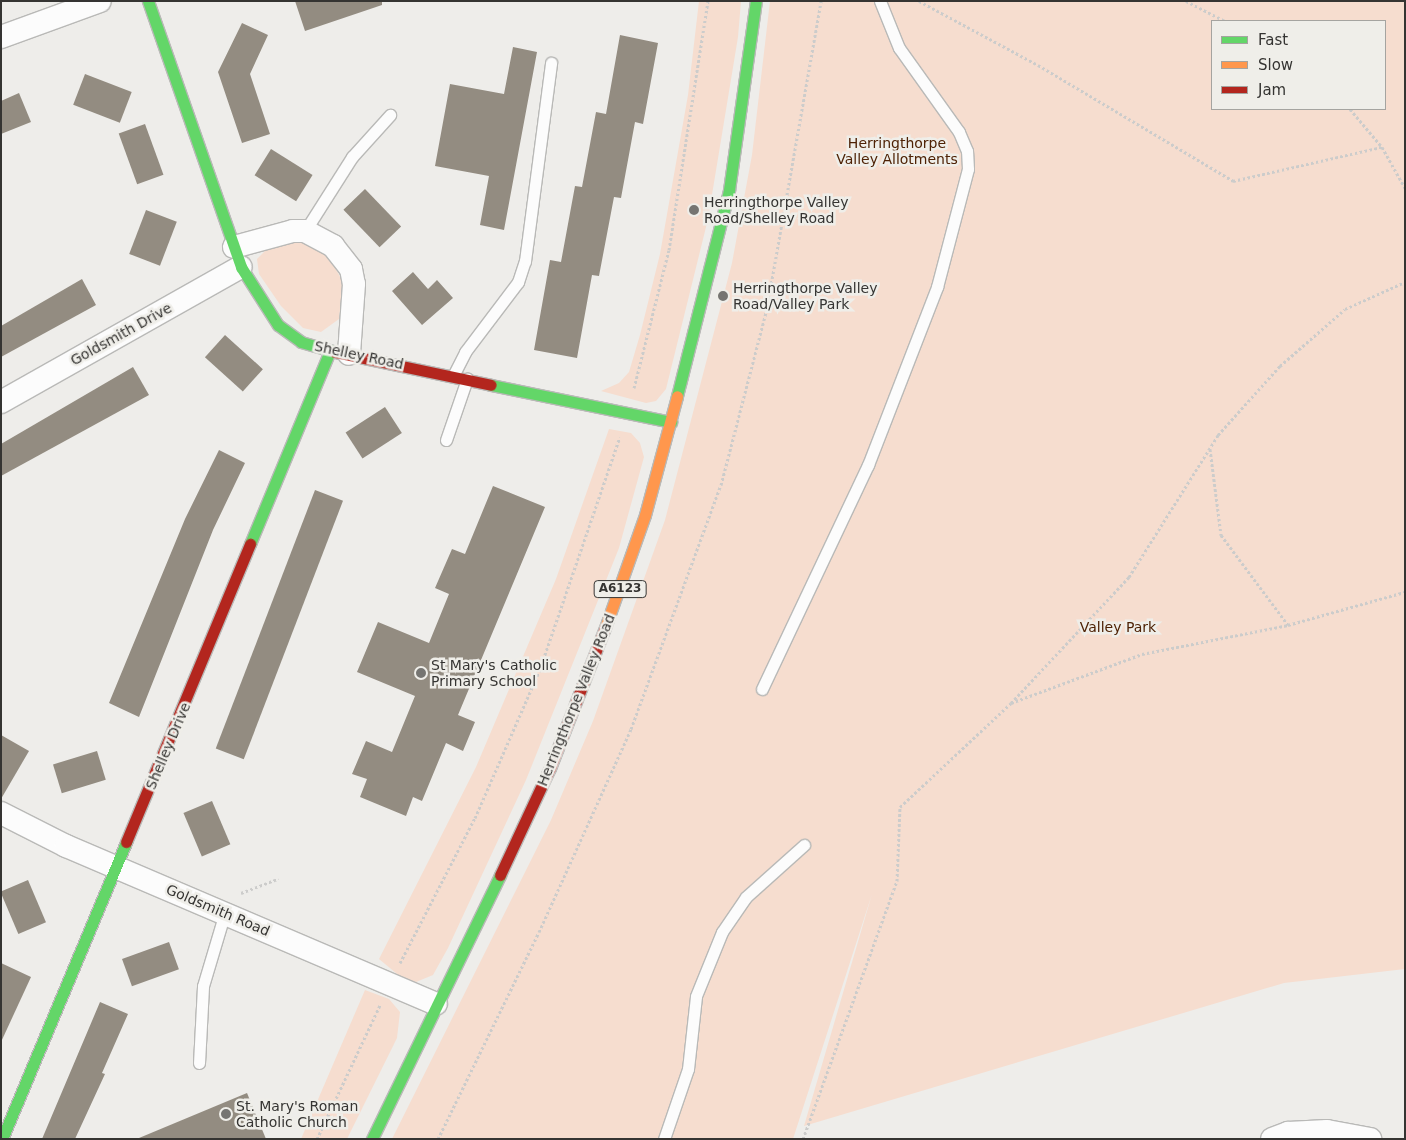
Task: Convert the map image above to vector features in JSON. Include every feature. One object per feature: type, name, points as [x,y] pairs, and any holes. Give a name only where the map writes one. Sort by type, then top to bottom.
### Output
[{"type":"street","points":[[1,37],[100,1]]},
{"type":"street","name":"Shelley Road","points":[[148,1],[237,257],[278,325],[301,342],[339,353],[454,374],[671,422]]},
{"type":"street","name":"Herringthorpe Valley Road","points":[[372,1139],[507,861],[586,681],[645,515],[690,360],[729,190],[756,1]]},
{"type":"street","points":[[305,231],[333,246],[350,269],[354,300],[339,353]]},
{"type":"street","name":"Goldsmith Drive","points":[[1,402],[279,232],[305,231]]},
{"type":"street","name":"Shelley Drive","points":[[2,1139],[339,353]]},
{"type":"street","name":"Goldsmith Road","points":[[1,813],[118,868],[225,912],[436,1004]]},
{"type":"street","points":[[1272,1139],[1288,1133],[1326,1131],[1370,1139]]},
{"type":"lane","points":[[762,689],[868,465],[896,396],[937,287],[968,169],[967,151],[959,132],[899,48],[880,1]]},
{"type":"lane","points":[[454,374],[465,352],[518,282],[526,261],[551,63]]},
{"type":"lane","points":[[305,231],[352,157],[390,115]]},
{"type":"lane","points":[[446,440],[467,377]]},
{"type":"lane","points":[[664,1139],[688,1069],[696,996],[722,932],[746,897],[804,845]]},
{"type":"lane","points":[[199,1063],[203,986],[225,912]]},
{"type":"path","points":[[317,1139],[389,984],[475,818],[540,670],[589,537],[628,413],[668,250],[708,1]]},
{"type":"path","points":[[438,1139],[539,932],[631,729],[721,486],[767,308],[822,1]]},
{"type":"path","points":[[919,1],[1038,66],[1233,181],[1382,147]]},
{"type":"path","points":[[1186,1],[1223,20]]},
{"type":"path","points":[[1351,110],[1382,147],[1405,188]]},
{"type":"path","points":[[803,1139],[897,881],[900,807],[1011,704],[1129,577],[1210,448],[1280,366],[1346,309],[1405,282]]},
{"type":"path","points":[[1210,448],[1221,535],[1288,625]]},
{"type":"path","points":[[1011,704],[1142,654],[1288,625],[1405,592]]},
{"type":"path","points":[[225,912],[238,894],[278,880]]},
{"type":"green space","points":[[699,1],[741,1],[738,37],[708,219],[666,389],[656,401],[646,403],[601,391],[619,383],[629,372],[640,335],[660,254],[688,95]]},
{"type":"green space","name":"Valley Park","points":[[770,1],[1405,1],[1405,969],[1284,983],[804,1126],[872,894],[793,1139],[392,1139],[551,820],[593,721],[665,520],[732,263],[752,155]]},
{"type":"green space","points":[[295,241],[312,245],[329,257],[343,282],[339,319],[321,332],[303,328],[281,306],[259,274],[257,259],[267,249]]},
{"type":"green space","points":[[609,429],[631,433],[640,443],[644,457],[619,548],[526,780],[448,948],[433,975],[416,982],[402,978],[379,959],[476,767],[556,579]]},
{"type":"green space","points":[[365,990],[389,999],[400,1012],[397,1038],[347,1139],[301,1139]]},
{"type":"building","points":[[295,1],[382,1],[382,5],[305,31]]},
{"type":"building","points":[[242,23],[268,35],[250,74],[270,134],[242,143],[218,72]]},
{"type":"building","points":[[620,35],[658,43],[643,124],[635,122],[621,198],[614,197],[599,276],[592,275],[577,358],[534,350],[550,260],[561,262],[575,186],[582,187],[596,112],[606,114]]},
{"type":"building","points":[[513,47],[537,52],[504,230],[480,225],[489,176],[435,166],[450,84],[504,94]]},
{"type":"building","points":[[85,74],[132,92],[120,123],[73,105]]},
{"type":"building","points":[[19,93],[31,122],[1,134],[1,101]]},
{"type":"building","points":[[145,124],[163,175],[137,184],[119,134]]},
{"type":"building","points":[[271,149],[313,175],[296,201],[255,175]]},
{"type":"building","points":[[365,189],[401,226],[380,247],[343,210]]},
{"type":"building","points":[[146,210],[177,222],[160,266],[129,254]]},
{"type":"building","points":[[413,272],[428,289],[437,280],[453,298],[422,325],[392,291]]},
{"type":"building","points":[[82,279],[96,305],[1,357],[1,326]]},
{"type":"building","points":[[225,335],[263,369],[243,391],[205,357]]},
{"type":"building","points":[[133,367],[149,395],[1,476],[1,444]]},
{"type":"building","points":[[385,407],[402,433],[362,459],[346,433]]},
{"type":"building","points":[[219,450],[245,463],[213,530],[139,717],[109,703],[185,519]]},
{"type":"building","points":[[493,486],[545,507],[458,715],[475,722],[463,751],[446,743],[422,801],[413,797],[406,816],[360,797],[367,779],[352,774],[366,741],[392,752],[415,696],[357,672],[378,622],[429,643],[449,594],[435,588],[452,549],[465,554]]},
{"type":"building","points":[[315,490],[343,501],[244,759],[216,749]]},
{"type":"building","points":[[1,735],[29,751],[1,799]]},
{"type":"building","points":[[97,751],[106,780],[62,793],[53,764]]},
{"type":"building","points":[[212,801],[230,844],[202,856],[183,813]]},
{"type":"building","points":[[28,880],[46,922],[18,934],[1,891]]},
{"type":"building","points":[[169,942],[179,969],[132,986],[122,959]]},
{"type":"building","points":[[1,963],[31,977],[1,1042]]},
{"type":"building","points":[[100,1002],[128,1014],[102,1073],[105,1074],[75,1139],[42,1139]]},
{"type":"building","name":"St. Mary's Roman Catholic Church","points":[[247,1093],[266,1139],[139,1139],[139,1138]]},
{"type":"traffic: fast","points":[[148,1],[241,267],[278,325],[301,342],[335,352]]},
{"type":"traffic: fast","points":[[677,396],[729,190],[756,1]]},
{"type":"traffic: fast","points":[[250,544],[330,351]]},
{"type":"traffic: fast","points":[[491,385],[671,422]]},
{"type":"traffic: fast","points":[[2,1139],[126,842]]},
{"type":"traffic: fast","points":[[372,1139],[500,875]]},
{"type":"traffic: slow","points":[[605,628],[645,515],[677,396]]},
{"type":"traffic: jam","points":[[335,352],[491,385]]},
{"type":"traffic: jam","points":[[126,842],[250,544]]},
{"type":"traffic: jam","points":[[500,875],[550,768],[605,628]]},
{"type":"place","name":"Herringthorpe Valley Road/Shelley Road","points":[[694,210]]},
{"type":"place","name":"Herringthorpe Valley Road/Valley Park","points":[[723,296]]},
{"type":"place","name":"St Mary's Catholic Primary School","points":[[421,673]]},
{"type":"place","name":"St. Mary's Roman Catholic Church","points":[[226,1114]]},
{"type":"park label","name":"Herringthorpe Valley Allotments","points":[[897,152]]}]
